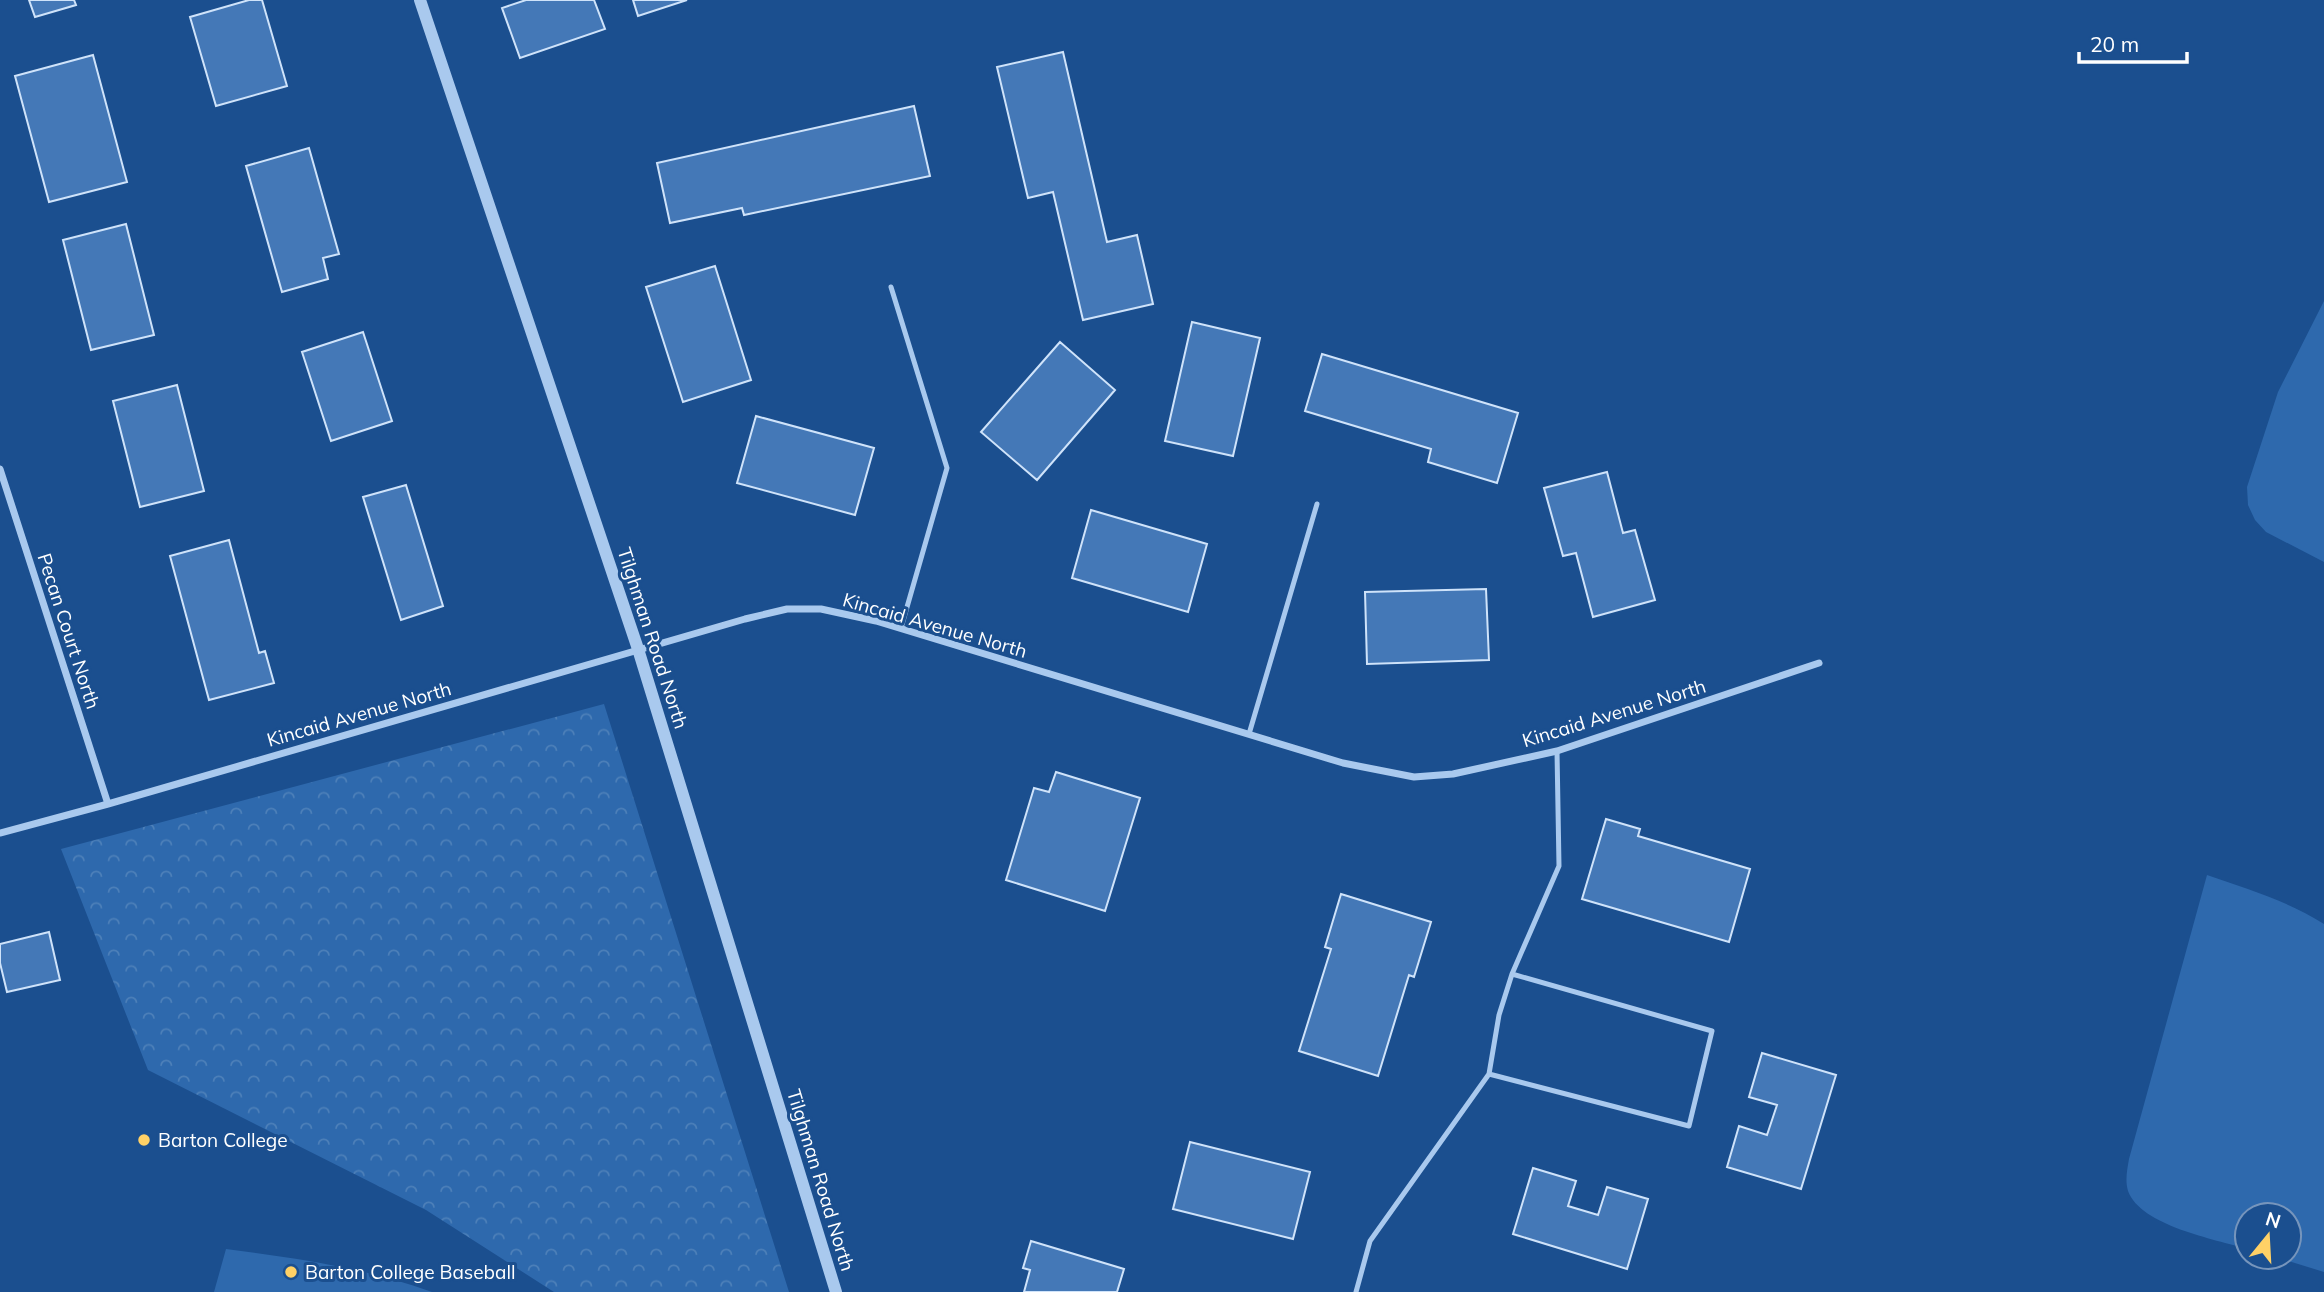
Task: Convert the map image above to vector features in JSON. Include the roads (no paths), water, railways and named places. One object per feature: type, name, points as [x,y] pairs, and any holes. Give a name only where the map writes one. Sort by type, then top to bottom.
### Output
[{"type":"street","name":"Tilghman Road North","points":[[420,0],[638,649],[836,1292]]},
{"type":"street","name":"Pecan Court North","points":[[0,469],[108,804]]},
{"type":"street","name":"Kincaid Avenue North","points":[[0,833],[638,649],[787,609],[821,610],[901,628],[1343,763],[1415,777],[1453,774],[1557,751],[1819,663]]},
{"type":"lane","points":[[891,287],[947,468],[901,628]]},
{"type":"lane","points":[[1249,734],[1317,504]]},
{"type":"lane","points":[[1356,1292],[1370,1241],[1489,1074],[1499,1015],[1511,974],[1559,866],[1557,751]]},
{"type":"lane","points":[[1489,1074],[1689,1126],[1712,1031],[1511,974]]},
{"type":"place","name":"Barton College","points":[[144,1140]]},
{"type":"place","name":"Barton College Baseball","points":[[291,1272]]}]
